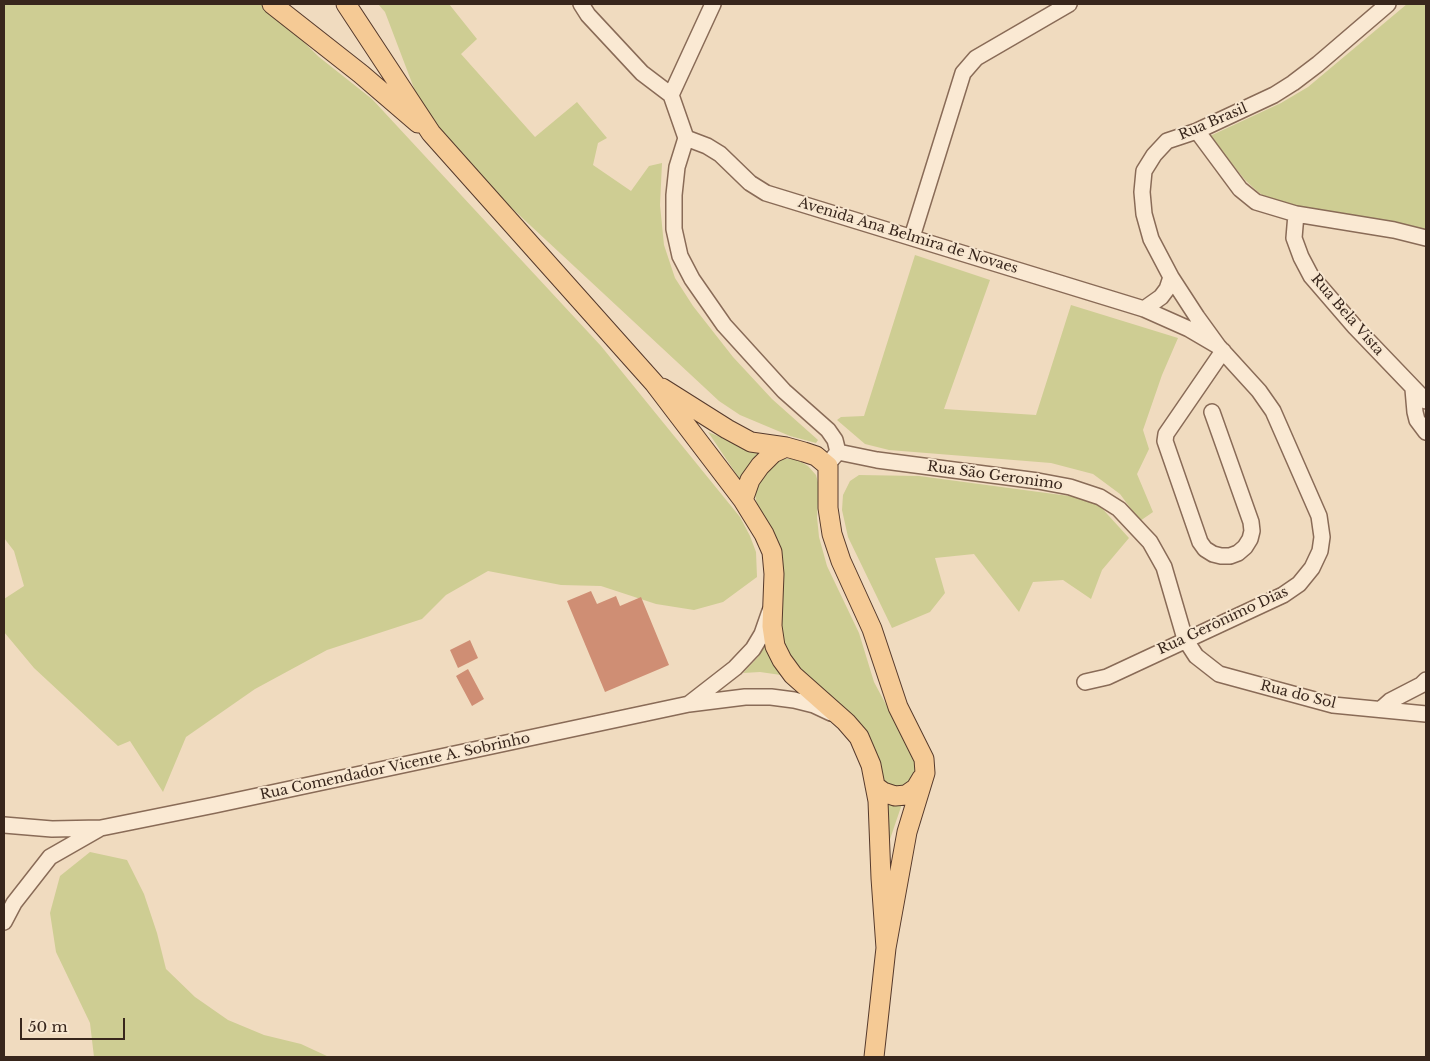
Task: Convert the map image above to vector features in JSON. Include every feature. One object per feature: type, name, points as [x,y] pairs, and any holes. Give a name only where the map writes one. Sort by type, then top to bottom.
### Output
[{"type":"main road","points":[[272,4],[361,74],[431,133]]},
{"type":"main road","points":[[346,4],[431,133],[654,383],[744,500],[764,534],[772,552],[774,574],[772,626],[775,646],[793,675],[859,737],[871,765],[878,801],[886,948]]},
{"type":"main road","points":[[654,383],[696,408],[727,430],[750,442],[786,447],[833,459],[828,508],[832,534],[840,561],[872,629],[898,707],[924,759],[925,773],[907,832],[886,948],[874,1057]]},
{"type":"main road","points":[[744,500],[750,480],[760,466],[773,453],[786,447]]},
{"type":"main road","points":[[875,786],[894,796],[906,794],[916,788],[925,773]]},
{"type":"street","points":[[581,4],[588,15],[642,72],[671,95],[686,138],[677,167],[674,195],[674,229],[680,256],[692,279],[724,325],[784,392],[828,430],[835,440],[833,459]]},
{"type":"street","points":[[671,95],[714,4]]},
{"type":"street","points":[[912,237],[963,73],[976,58],[1068,4]]},
{"type":"street","name":"Rua Brasil","points":[[1221,348],[1197,317],[1171,277],[1151,239],[1144,214],[1142,192],[1144,171],[1154,155],[1167,141],[1197,131],[1274,95],[1318,64],[1388,4]]},
{"type":"street","points":[[1197,131],[1248,197],[1256,202],[1296,214],[1394,230],[1426,238]]},
{"type":"street","name":"Avenida Ana Belmira de Novaes","points":[[686,138],[707,146],[720,154],[750,183],[766,193],[1144,309],[1189,329],[1221,348]]},
{"type":"street","name":"Rua Bela Vista","points":[[1296,214],[1294,238],[1311,276],[1355,327],[1426,401]]},
{"type":"street","points":[[1144,309],[1161,297],[1167,289],[1171,277]]},
{"type":"street","points":[[1212,412],[1251,522],[1252,531],[1250,539],[1238,553],[1230,556],[1213,554],[1205,549],[1200,542],[1164,441],[1166,434],[1221,348]]},
{"type":"street","name":"Rua Gerônimo Dias","points":[[1085,682],[1107,676],[1283,595],[1299,584],[1312,568],[1320,552],[1322,537],[1319,516],[1273,411],[1259,391],[1221,348]]},
{"type":"street","points":[[1414,389],[1417,420],[1426,432]]},
{"type":"street","name":"Rua São Geronimo","points":[[833,459],[877,460],[1038,481],[1070,487],[1100,496],[1119,509],[1150,542],[1164,567],[1185,639]]},
{"type":"street","points":[[690,704],[735,668],[753,649],[762,634],[773,603]]},
{"type":"street","name":"Rua do Sol","points":[[1185,639],[1196,656],[1219,674],[1333,705],[1426,714]]},
{"type":"street","points":[[1381,709],[1390,701],[1425,687]]},
{"type":"street","name":"Rua Comendador Vicente A. Sobrinho","points":[[101,828],[215,806],[690,704],[745,697],[771,697],[814,705],[842,719]]},
{"type":"street","points":[[4,825],[52,829],[101,828]]},
{"type":"street","points":[[4,922],[14,904],[50,857],[101,828]]},
{"type":"shaded area","points":[[4,4],[265,4],[319,57],[372,99],[601,346],[740,517],[756,552],[757,577],[723,602],[694,610],[656,604],[601,586],[561,585],[488,571],[446,595],[422,619],[327,650],[255,689],[186,737],[163,792],[130,741],[118,746],[34,668],[4,632],[4,599],[24,586],[14,551],[4,538]]},
{"type":"shaded area","points":[[378,4],[449,4],[477,39],[461,54],[535,137],[577,102],[607,138],[598,143],[593,165],[631,191],[649,166],[662,163],[660,205],[664,245],[675,278],[693,306],[733,357],[772,399],[818,440],[816,443],[790,436],[740,415],[719,401],[431,133],[385,12]]},
{"type":"shaded area","points":[[1407,4],[1426,4],[1426,230],[1410,225],[1270,201],[1245,180],[1210,136],[1281,103],[1308,87]]},
{"type":"shaded area","points":[[915,255],[990,280],[944,409],[1036,415],[1071,305],[1178,338],[1162,375],[1143,430],[1149,449],[1137,474],[1153,512],[1140,521],[1120,494],[1093,474],[1051,463],[889,450],[865,444],[837,420],[841,417],[864,416]]},
{"type":"shaded area","points":[[708,432],[723,438],[751,442],[768,449],[743,484]]},
{"type":"shaded area","points":[[784,459],[796,459],[808,466],[816,475],[819,486],[817,517],[819,537],[827,566],[859,633],[874,682],[916,761],[915,778],[901,789],[885,784],[785,650],[755,495],[757,481],[773,462]]},
{"type":"shaded area","points":[[859,475],[919,476],[1084,498],[1099,505],[1129,538],[1102,570],[1091,599],[1063,580],[1033,582],[1019,612],[974,554],[935,558],[945,593],[930,612],[892,628],[848,537],[842,510],[843,495],[850,481]]},
{"type":"shaded area","points":[[767,642],[768,654],[781,675],[760,672],[743,673],[758,657]]},
{"type":"shaded area","points":[[886,800],[903,801],[887,848]]},
{"type":"shaded area","points":[[90,852],[127,860],[144,894],[166,969],[195,997],[228,1020],[264,1035],[301,1044],[329,1057],[94,1057],[90,1023],[56,952],[50,913],[60,876]]},
{"type":"building","points":[[591,591],[597,604],[616,596],[620,606],[641,597],[669,665],[605,692],[567,601]]},
{"type":"building","points":[[470,640],[478,658],[458,668],[450,650]]},
{"type":"building","points":[[468,669],[484,699],[472,706],[456,676]]}]
